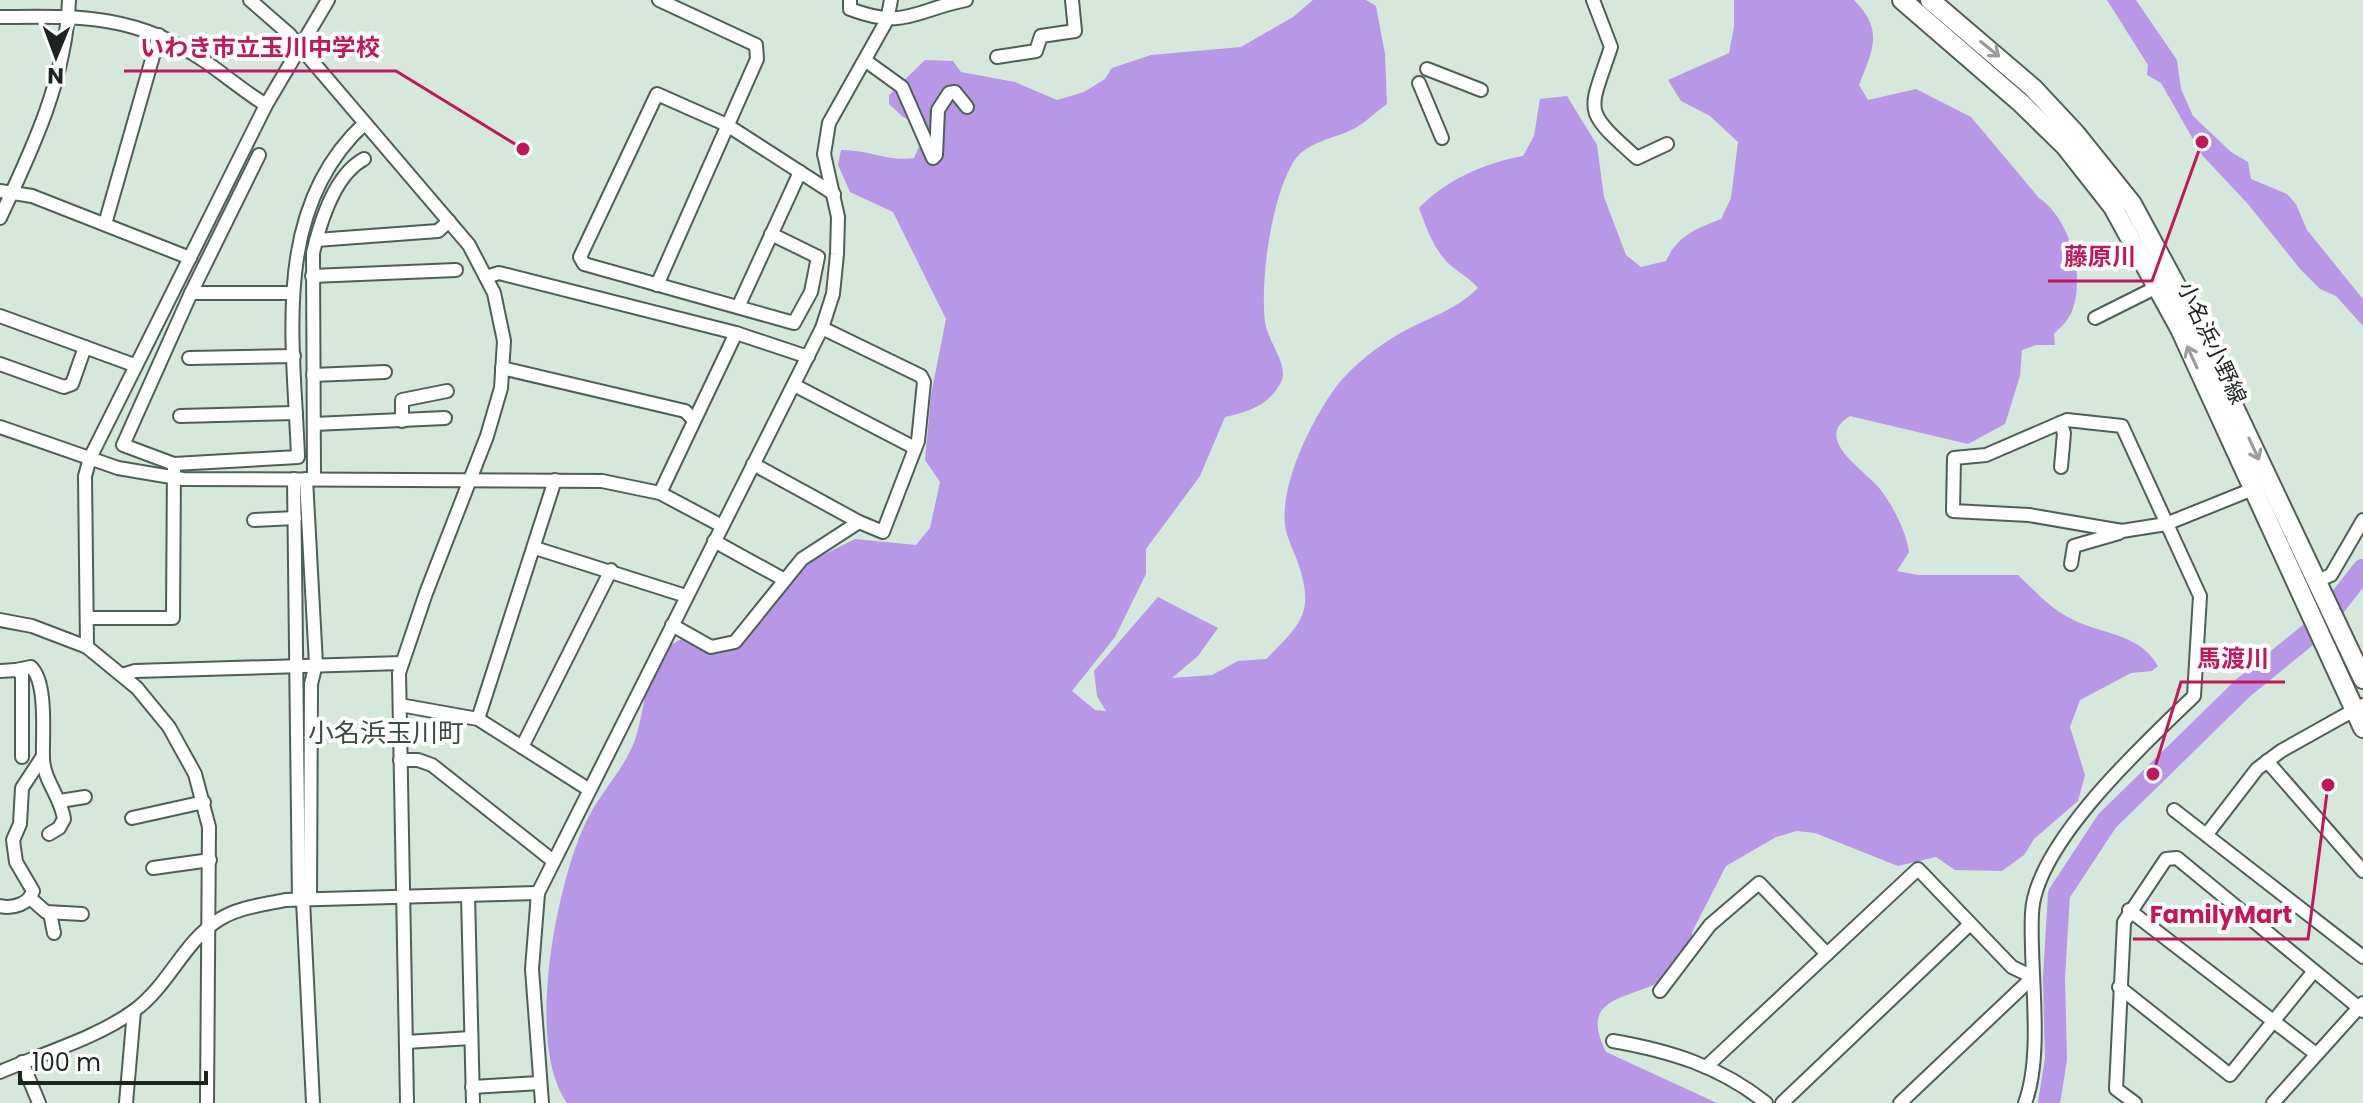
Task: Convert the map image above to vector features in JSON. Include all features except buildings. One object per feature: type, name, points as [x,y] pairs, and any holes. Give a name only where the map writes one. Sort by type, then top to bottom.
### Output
[{"type":"main road","name":"小名浜小野線","points":[[1902,0],[2021,103],[2065,146],[2113,207],[2159,286],[2330,654],[2359,708],[2363,728]]},
{"type":"main road","name":"小名浜小野線","points":[[1930,0],[2033,88],[2075,133],[2132,204],[2179,291],[2363,679]]},
{"type":"street","points":[[0,218],[6,190],[33,151],[57,80],[69,0]]},
{"type":"street","points":[[250,0],[300,47],[469,245],[494,293],[504,341],[501,388],[487,436],[402,663],[400,760],[407,1103]]},
{"type":"street","points":[[87,647],[85,476],[90,458],[266,105],[328,0]]},
{"type":"street","points":[[657,285],[757,59],[756,45],[659,0]]},
{"type":"street","points":[[850,0],[850,9],[887,20],[914,17],[966,0]]},
{"type":"street","points":[[542,1103],[532,969],[538,893],[822,328],[833,294],[837,254],[834,194],[824,154],[829,123],[887,20],[891,0]]},
{"type":"street","points":[[997,57],[1036,51],[1041,36],[1075,31],[1072,0]]},
{"type":"street","points":[[1593,0],[1611,47],[1593,100],[1600,124],[1637,158],[1667,144]]},
{"type":"street","points":[[0,17],[69,16],[133,24],[204,61],[266,105]]},
{"type":"street","points":[[105,224],[159,35]]},
{"type":"street","points":[[866,61],[902,87],[933,158],[936,155],[938,110],[945,97],[955,92],[967,107]]},
{"type":"street","points":[[1427,69],[1481,90]]},
{"type":"street","points":[[1419,83],[1442,138]]},
{"type":"street","points":[[771,234],[818,257],[811,292],[794,323],[739,305],[584,264],[580,257],[657,94],[727,125],[834,194]]},
{"type":"street","points":[[259,155],[191,293],[123,445],[174,464],[298,457],[292,293],[297,241],[313,197],[350,137],[365,123]]},
{"type":"street","points":[[313,1103],[296,664],[295,518],[314,424],[312,276],[316,240],[340,185],[354,165],[364,159]]},
{"type":"street","points":[[739,305],[800,172]]},
{"type":"street","points":[[6,190],[105,224],[190,258]]},
{"type":"street","points":[[316,240],[438,231],[449,221]]},
{"type":"street","points":[[312,276],[456,270]]},
{"type":"street","points":[[486,277],[499,273],[736,333],[808,357]]},
{"type":"street","points":[[2095,318],[2159,286]]},
{"type":"street","points":[[191,293],[292,293]]},
{"type":"street","points":[[0,316],[134,365]]},
{"type":"street","points":[[753,464],[883,532],[915,448],[924,382],[921,376],[822,328]]},
{"type":"street","points":[[660,493],[736,333]]},
{"type":"street","points":[[0,364],[64,387],[72,384],[85,347]]},
{"type":"street","points":[[189,358],[294,356]]},
{"type":"street","points":[[502,368],[685,411],[693,419]]},
{"type":"street","points":[[313,375],[385,372]]},
{"type":"street","points":[[794,385],[915,448]]},
{"type":"street","points":[[402,421],[402,400],[447,391]]},
{"type":"street","points":[[180,416],[296,413]]},
{"type":"street","points":[[314,424],[445,418]]},
{"type":"street","points":[[2025,1103],[2032,1073],[2032,912],[2040,874],[2117,769],[2194,696],[2200,596],[2122,426],[2067,420],[1986,455],[1954,458],[1953,511],[2029,515],[2122,531]]},
{"type":"street","points":[[2060,423],[2064,433],[2061,467]]},
{"type":"street","points":[[0,427],[90,458],[174,478],[602,481],[660,493],[722,526]]},
{"type":"street","points":[[87,618],[173,618],[174,464]]},
{"type":"street","points":[[304,479],[316,664],[311,684],[304,900]]},
{"type":"street","points":[[478,719],[555,480]]},
{"type":"street","points":[[2071,564],[2074,546],[2122,531],[2166,524],[2253,489]]},
{"type":"street","points":[[254,520],[295,518]]},
{"type":"street","points":[[2319,586],[2331,575],[2363,520]]},
{"type":"street","points":[[672,625],[711,647],[735,642],[783,579],[823,543],[859,522]]},
{"type":"street","points":[[714,541],[783,579]]},
{"type":"street","points":[[535,548],[686,596]]},
{"type":"street","points":[[522,747],[611,570]]},
{"type":"street","points":[[0,620],[32,626],[87,647],[137,688],[186,752],[204,802],[210,860],[207,1103]]},
{"type":"street","points":[[122,675],[135,671],[296,664],[402,663]]},
{"type":"street","points":[[0,671],[31,667],[36,673],[44,721],[43,756],[47,776],[60,801],[64,819],[59,828],[49,834]]},
{"type":"street","points":[[16,670],[22,674],[22,757]]},
{"type":"street","points":[[400,705],[478,719],[588,789]]},
{"type":"street","points":[[2207,834],[2267,761],[2359,708]]},
{"type":"street","points":[[0,906],[19,905],[30,898],[33,891],[16,862],[13,840],[21,816],[22,788],[43,756]]},
{"type":"street","points":[[400,760],[418,760],[432,765],[552,860]]},
{"type":"street","points":[[2267,761],[2363,871]]},
{"type":"street","points":[[60,801],[85,797]]},
{"type":"street","points":[[132,818],[204,802]]},
{"type":"street","points":[[2174,810],[2363,957]]},
{"type":"street","points":[[2113,1103],[2120,942],[2129,910],[2166,859],[2177,858],[2362,1007],[2273,1103]]},
{"type":"street","points":[[153,868],[210,860]]},
{"type":"street","points":[[1706,1067],[1918,869],[2012,967],[2033,977]]},
{"type":"street","points":[[1660,991],[1710,925],[1759,883],[1827,954]]},
{"type":"street","points":[[0,1072],[134,1011],[160,988],[190,946],[209,927],[244,909],[304,900],[538,893]]},
{"type":"street","points":[[468,895],[473,1103]]},
{"type":"street","points":[[30,898],[50,913],[82,914]]},
{"type":"street","points":[[2129,910],[2316,1054]]},
{"type":"street","points":[[50,913],[54,933]]},
{"type":"street","points":[[1782,1103],[1969,925]]},
{"type":"street","points":[[2119,987],[2230,1075],[2314,971]]},
{"type":"street","points":[[1900,1103],[2033,977]]},
{"type":"street","points":[[126,1103],[134,1011]]},
{"type":"street","points":[[406,1042],[471,1038]]},
{"type":"street","points":[[1613,1041],[1671,1052],[1706,1067],[1766,1103]]},
{"type":"street","points":[[22,1062],[39,1103]]},
{"type":"street","points":[[472,1087],[540,1083]]},
{"type":"street","points":[[2116,1089],[2135,1103]]},
{"type":"shaded area","points":[[1313,0],[1366,0],[1376,6],[1385,54],[1387,104],[1357,127],[1304,151],[1291,166],[1273,221],[1264,285],[1265,322],[1281,362],[1283,377],[1275,392],[1263,403],[1225,417],[1200,476],[1146,549],[1146,574],[1115,637],[1072,691],[1095,710],[1106,711],[1097,696],[1094,671],[1158,597],[1218,628],[1198,656],[1172,678],[1212,675],[1238,661],[1266,659],[1289,636],[1302,615],[1305,592],[1288,538],[1285,509],[1292,474],[1305,440],[1338,384],[1366,356],[1410,328],[1454,306],[1478,288],[1442,256],[1419,208],[1441,189],[1466,174],[1523,156],[1534,136],[1540,99],[1567,96],[1597,145],[1604,197],[1626,255],[1641,267],[1666,261],[1682,239],[1721,219],[1731,198],[1738,142],[1710,116],[1681,101],[1668,80],[1729,53],[1734,27],[1734,0],[1854,0],[1869,21],[1872,31],[1871,50],[1859,85],[1868,100],[1916,89],[1971,117],[2050,207],[2072,247],[2077,279],[2072,312],[2054,334],[2055,345],[2036,345],[2022,350],[2020,376],[2005,424],[1968,444],[1850,416],[1840,425],[1836,435],[1845,454],[1880,489],[1898,519],[1909,552],[1897,571],[1918,575],[2018,575],[2059,612],[2140,646],[2158,666],[2152,671],[2131,673],[2080,700],[2070,727],[2085,775],[2078,801],[2034,839],[2024,855],[2002,871],[1955,870],[1936,857],[1898,866],[1815,833],[1797,831],[1776,837],[1726,866],[1692,932],[1691,958],[1664,980],[1609,1004],[1601,1011],[1598,1021],[1606,1052],[1717,1103],[567,1103],[555,1077],[548,1043],[549,965],[555,924],[574,852],[590,813],[635,740],[649,683],[660,656],[682,639],[712,653],[728,651],[745,635],[797,568],[855,539],[916,545],[930,528],[940,482],[925,460],[931,395],[946,319],[893,212],[850,192],[838,165],[841,150],[914,158],[921,142],[918,124],[903,117],[889,104],[889,95],[925,60],[953,61],[961,72],[1015,82],[1057,100],[1084,92],[1105,79],[1112,68],[1151,55],[1241,47],[1293,17]]},
{"type":"shaded area","points":[[2107,0],[2136,0],[2177,60],[2181,89],[2193,116],[2231,152],[2248,162],[2251,179],[2287,194],[2296,204],[2307,230],[2363,299],[2363,326],[2336,296],[2320,289],[2301,270],[2247,203],[2202,155],[2161,83],[2147,75],[2148,65]]},
{"type":"waterway","points":[[2049,1103],[2056,1059],[2054,977],[2059,894],[2107,821],[2243,688],[2319,626],[2363,570]]},
{"type":"place","name":"藤原川","points":[[2202,142]]},
{"type":"place","name":"いわき市立玉川中学校","points":[[523,149]]},
{"type":"place","name":"馬渡川","points":[[2153,774]]},
{"type":"place","name":"FamilyMart","points":[[2328,785]]},
{"type":"district","name":"小名浜玉川町","points":[[386,733]]}]
